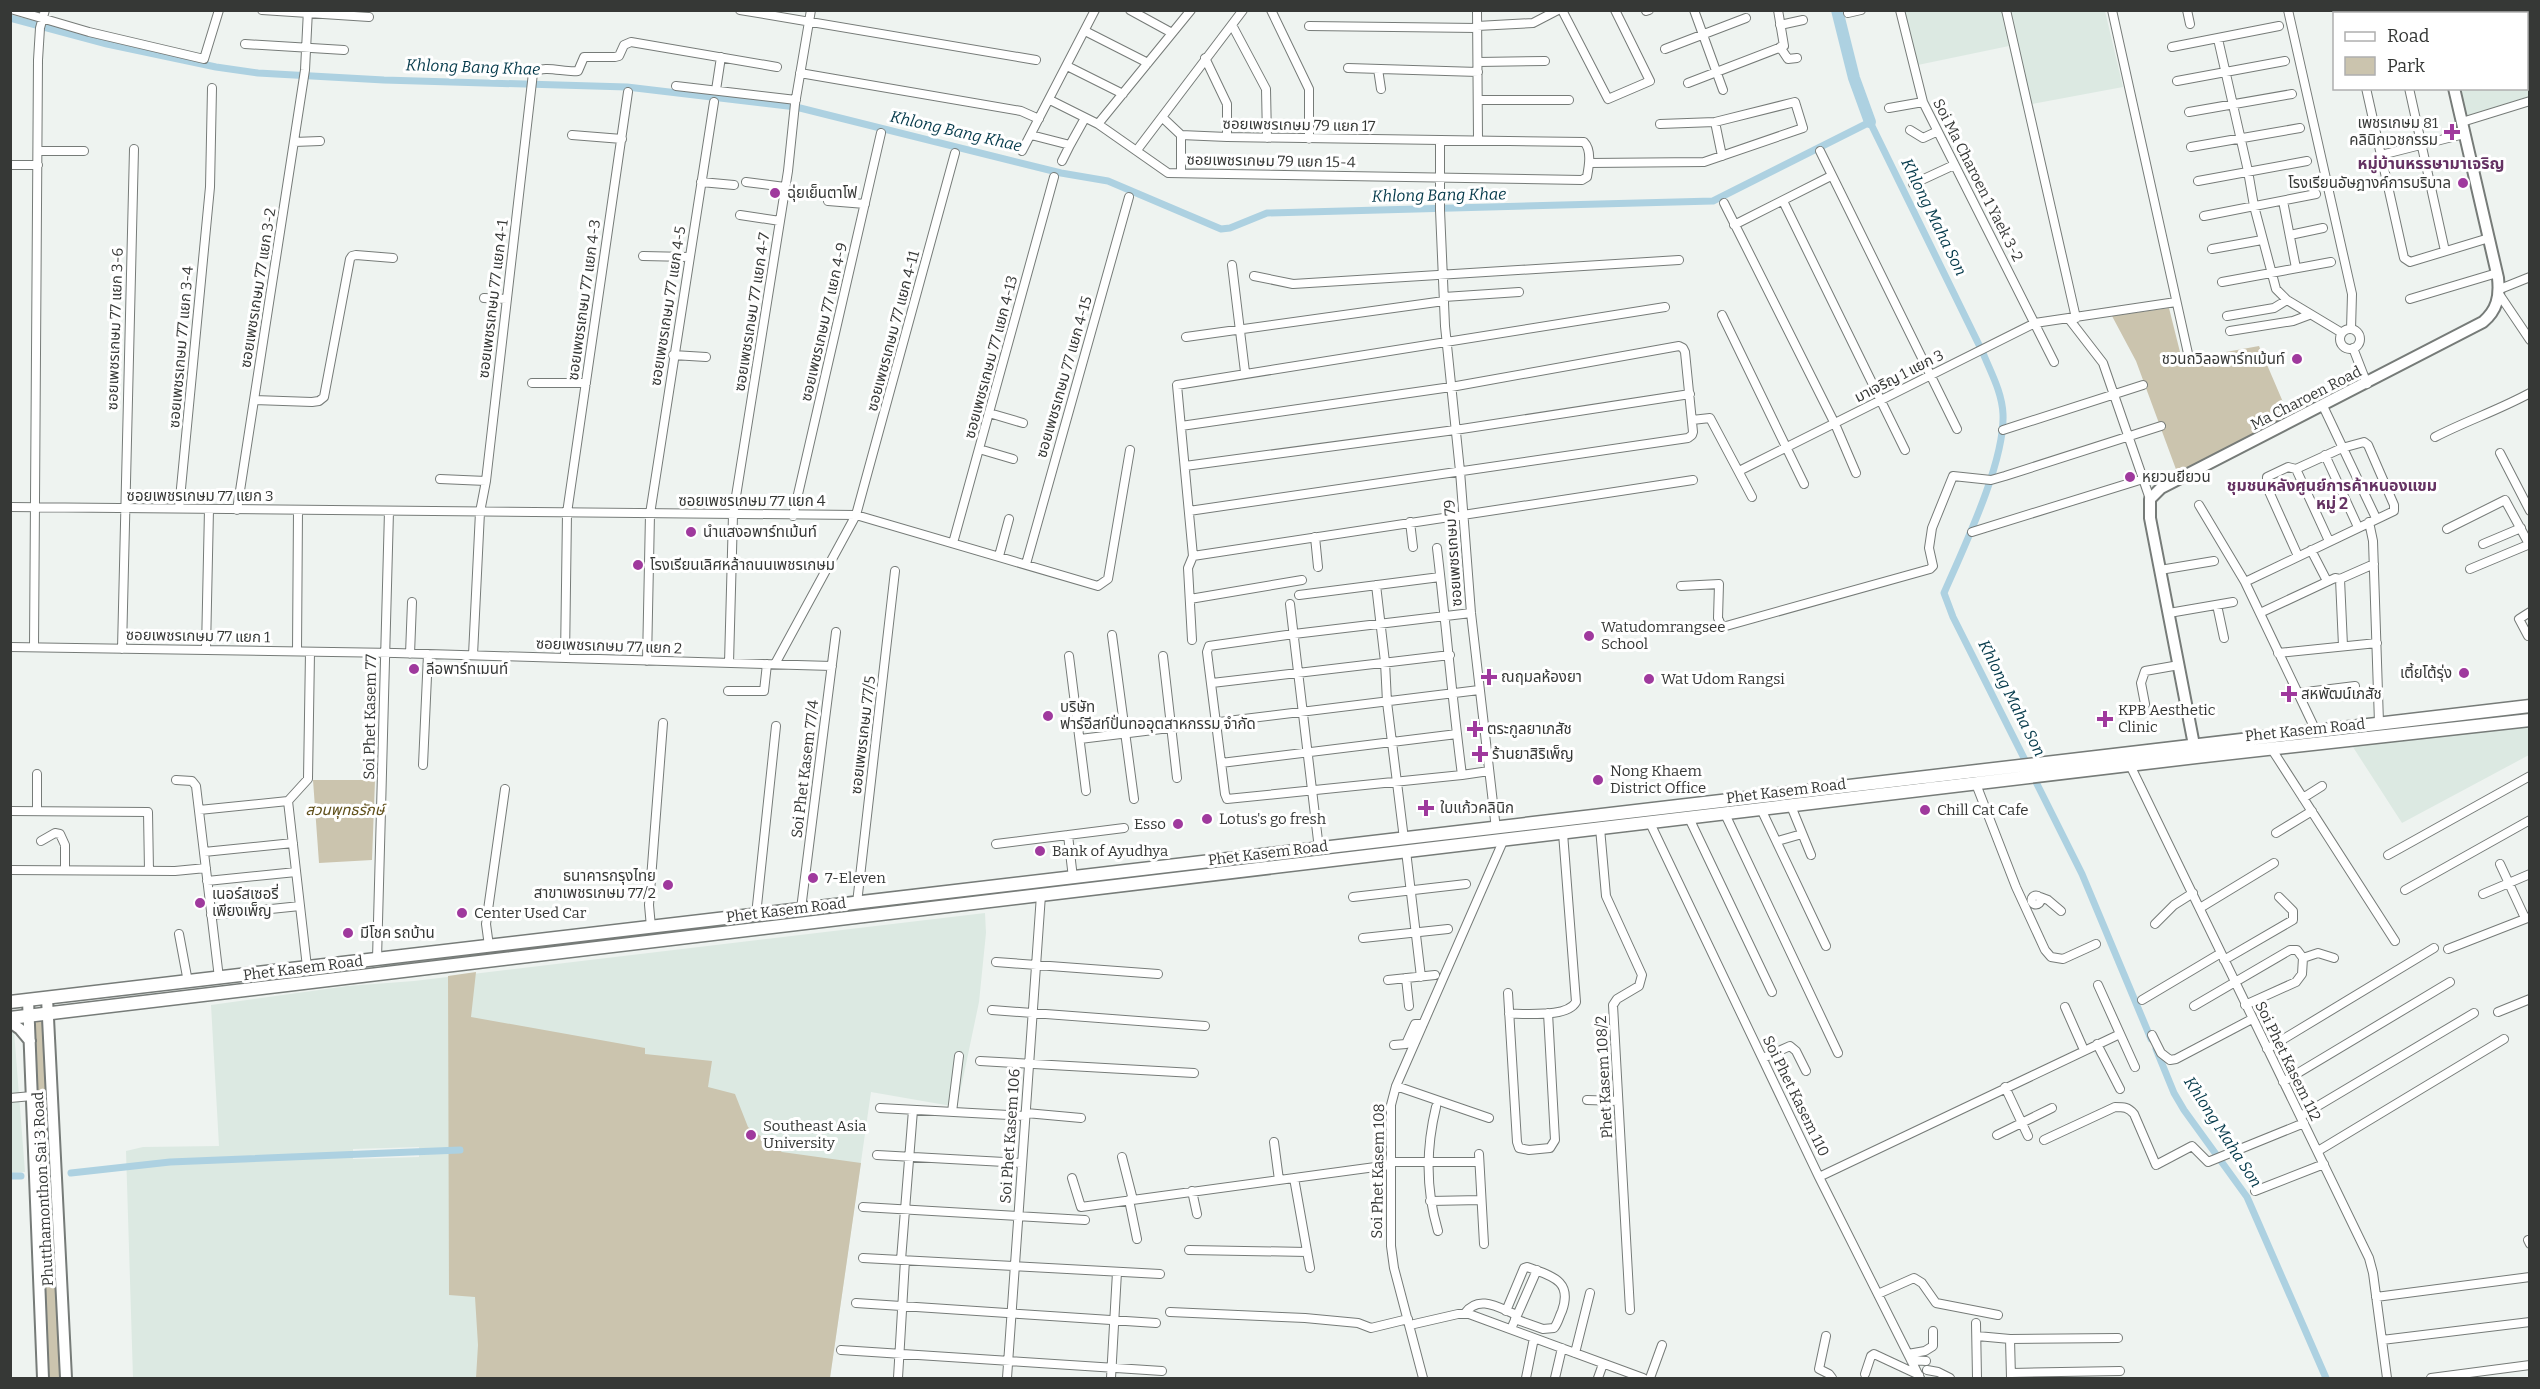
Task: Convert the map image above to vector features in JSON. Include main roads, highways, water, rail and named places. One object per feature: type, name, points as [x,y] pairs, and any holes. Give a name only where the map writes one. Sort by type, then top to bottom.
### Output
[{"type":"main road","name":"Ma Charoen Road","points":[[2195,751],[2160,570],[2150,499],[2161,488],[2367,384],[2483,322],[2495,308],[2499,292],[2497,273],[2454,90]]},
{"type":"main road","name":"Phet Kasem Road","points":[[10,1002],[1319,849],[1504,839],[1650,823],[2130,765],[2195,751],[2316,731],[2529,706]]},
{"type":"main road","name":"Phet Kasem Road","points":[[10,1020],[48,1013],[1041,895],[1405,845],[1496,829],[1758,796],[2028,764],[2195,751],[2271,748],[2529,720]]},
{"type":"main road","points":[[1758,796],[1761,809]]},
{"type":"main road","points":[[801,909],[801,924]]},
{"type":"main road","points":[[451,950],[453,965]]},
{"type":"main road","name":"Phutthamonthon Sai 3 Road","points":[[47,998],[66,1378]]},
{"type":"main road","name":"Phutthamonthon Sai 3 Road","points":[[28,1000],[43,1378]]},
{"type":"main road","points":[[51,1044],[60,1017],[73,1010]]},
{"type":"main road","points":[[10,1020],[30,1041]]},
{"type":"main road","points":[[34,1152],[46,1142],[50,1142],[56,1150]]},
{"type":"waterway","name":"Khlong Maha Son","points":[[1837,10],[1854,78],[1870,122]]},
{"type":"waterway","name":"Khlong Bang Khae","points":[[10,18],[107,44],[216,67],[258,73],[384,80],[627,87],[796,107],[1061,173],[1108,181],[1221,229],[1230,228],[1267,213],[1713,201],[1870,122],[1983,353],[2001,398],[2002,434],[1990,480],[1972,529],[1944,593],[1953,617],[2028,766]]},
{"type":"waterway","name":"Khlong Maha Son","points":[[2033,776],[2082,874],[2151,1039]]},
{"type":"waterway","name":"Khlong Maha Son","points":[[2156,1049],[2174,1093],[2184,1110],[2247,1197],[2326,1378]]},
{"type":"waterway","points":[[71,1173],[170,1162],[460,1150]]},
{"type":"waterway","points":[[10,1176],[21,1176]]},
{"type":"place","name":"เพชรเกษม 81 คลินิกเวชกรรม","points":[[2452,132]]},
{"type":"place","name":"โรงเรียนอัษฎางค์การบริบาล","points":[[2463,183]]},
{"type":"place","name":"ฉุ่ยเย็นตาโฟ","points":[[775,193]]},
{"type":"place","name":"ชวนถวิลอพาร์ทเม้นท์","points":[[2297,359]]},
{"type":"place","name":"หยวนยียวน","points":[[2130,477]]},
{"type":"place","name":"นำแสงอพาร์ทเม้นท์","points":[[691,532]]},
{"type":"place","name":"โรงเรียนเลิศหล้าถนนเพชรเกษม","points":[[638,565]]},
{"type":"place","name":"Watudomrangsee School","points":[[1589,636]]},
{"type":"place","name":"ลีอพาร์ทเมนท์","points":[[414,669]]},
{"type":"place","name":"เตี้ยโต้รุ่ง","points":[[2464,673]]},
{"type":"place","name":"ณฤมลห้องยา","points":[[1489,677]]},
{"type":"place","name":"Wat Udom Rangsi","points":[[1649,679]]},
{"type":"place","name":"สหพัฒน์เภสัช","points":[[2289,694]]},
{"type":"place","name":"บริษัท ฟาร์อีสท์ปั่นทออุตสาหกรรม จำกัด","points":[[1048,716]]},
{"type":"place","name":"KPB Aesthetic Clinic","points":[[2105,719]]},
{"type":"place","name":"ตระกูลยาเภสัช","points":[[1475,729]]},
{"type":"place","name":"ร้านยาสิริเพ็ญ","points":[[1480,754]]},
{"type":"place","name":"Nong Khaem District Office","points":[[1598,780]]},
{"type":"place","name":"ใบแก้วคลินิก","points":[[1426,808]]},
{"type":"place","name":"Chill Cat Cafe","points":[[1925,810]]},
{"type":"place","name":"Lotus's go fresh","points":[[1207,819]]},
{"type":"place","name":"Esso","points":[[1178,824]]},
{"type":"place","name":"Bank of Ayudhya","points":[[1040,851]]},
{"type":"place","name":"7-Eleven","points":[[813,878]]},
{"type":"place","name":"ธนาคารกรุงไทย สาขาเพชรเกษม 77/2","points":[[668,885]]},
{"type":"place","name":"เนอร์สเซอรี่ เพียงเพ็ญ","points":[[200,903]]},
{"type":"place","name":"Center Used Car","points":[[462,913]]},
{"type":"place","name":"มีโชค รถบ้าน","points":[[348,933]]},
{"type":"place","name":"Southeast Asia University","points":[[751,1135]]},
{"type":"district","name":"หมู่บ้านหรรษามาเจริญ","points":[[2431,163]]},
{"type":"district","name":"ชุมชนหลังศูนย์การค้าหนองแขม หมู่ 2","points":[[2332,494]]},
{"type":"park label","name":"สวนพุทธรักษ์","points":[[345,810]]}]
